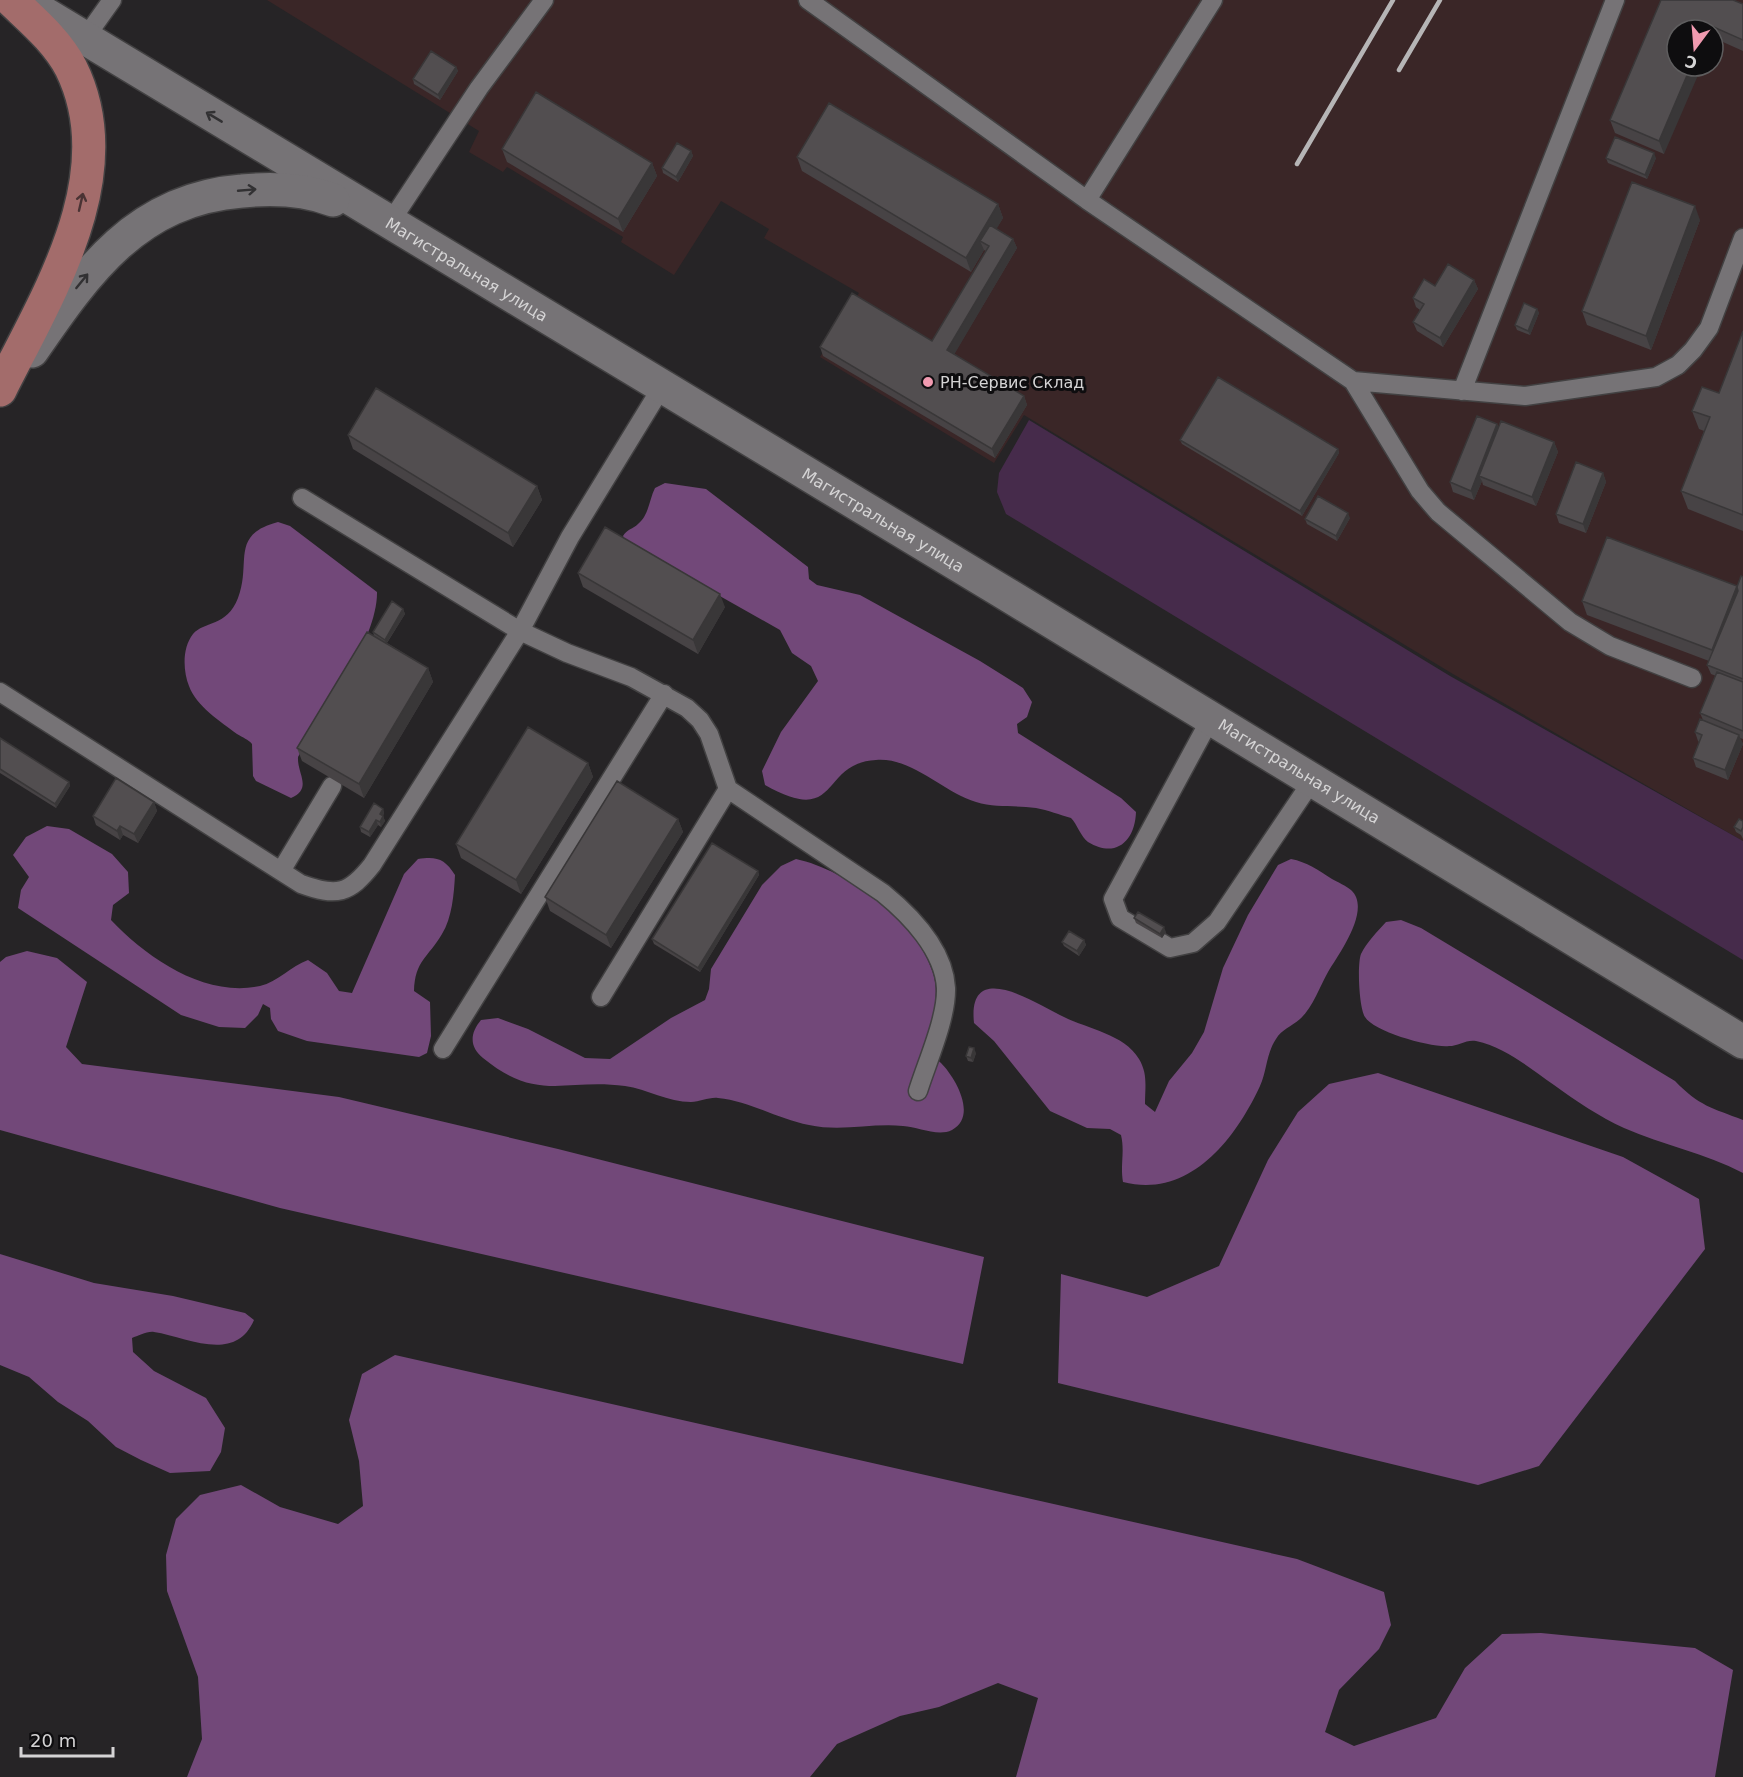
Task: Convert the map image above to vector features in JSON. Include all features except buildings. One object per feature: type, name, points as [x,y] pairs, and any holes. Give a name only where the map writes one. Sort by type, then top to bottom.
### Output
[{"type":"main road","points":[[0,390],[61,266],[75,228],[88,160],[82,98],[70,68],[52,39],[11,0]]},
{"type":"main road","name":"Магистральная улица","points":[[22,0],[389,224],[663,385],[1212,716],[1743,1042]]},
{"type":"main road","points":[[0,397],[66,301],[102,257],[132,230],[182,204],[218,193],[259,189],[298,191],[329,199],[389,224]]},
{"type":"lane","points":[[85,38],[112,0]]},
{"type":"lane","points":[[389,224],[479,88],[544,0]]},
{"type":"lane","points":[[808,0],[1087,200],[1353,381],[1420,491],[1438,512],[1570,622],[1590,636],[1692,678]]},
{"type":"lane","points":[[1087,200],[1213,0]]},
{"type":"lane","points":[[1462,391],[1615,0]]},
{"type":"lane","points":[[1353,381],[1525,396],[1656,377],[1678,365],[1693,350],[1709,328],[1743,238]]},
{"type":"lane","points":[[0,692],[281,871],[320,891],[338,892],[358,882],[402,819],[520,631],[570,537],[663,385]]},
{"type":"lane","points":[[302,498],[520,631],[664,694],[687,708],[700,720],[709,734],[728,789],[883,893],[903,909],[928,942],[944,975],[946,990],[938,1026],[918,1091]]},
{"type":"lane","points":[[443,1049],[664,694]]},
{"type":"lane","points":[[1212,716],[1113,899],[1120,918],[1170,948],[1193,943],[1217,922],[1314,778]]},
{"type":"lane","points":[[281,871],[332,786]]},
{"type":"lane","points":[[601,997],[728,789]]},
{"type":"shaded area","points":[[267,0],[1743,0],[1743,841],[1453,674],[1024,415],[994,463],[820,357],[859,293],[764,238],[769,229],[721,201],[674,275],[621,242],[623,237],[507,167],[503,172],[469,152],[479,131]]},
{"type":"shaded area","points":[[1029,420],[1450,676],[1743,841],[1743,960],[1006,514],[997,492],[999,473]]},
{"type":"shaded area","points":[[665,483],[706,489],[808,567],[809,579],[817,585],[860,595],[980,661],[1023,688],[1032,702],[1027,717],[1017,724],[1018,733],[1121,798],[1136,812],[1135,822],[1128,839],[1115,848],[1098,847],[1086,840],[1071,818],[1036,808],[976,802],[915,769],[889,761],[876,760],[858,764],[845,771],[828,790],[818,797],[806,800],[789,796],[765,785],[762,771],[781,732],[818,681],[811,666],[792,653],[780,630],[626,543],[623,536],[642,520],[655,488]]},
{"type":"shaded area","points":[[278,522],[290,526],[377,592],[375,611],[359,654],[298,757],[303,785],[298,794],[291,798],[256,781],[253,776],[252,744],[203,707],[192,693],[185,667],[185,653],[193,634],[222,619],[238,598],[242,585],[245,551],[253,534]]},
{"type":"shaded area","points":[[47,826],[69,829],[112,854],[128,872],[129,893],[113,905],[111,920],[125,934],[159,961],[178,972],[219,986],[239,988],[267,984],[308,960],[327,973],[339,991],[352,993],[404,874],[418,859],[430,858],[444,862],[455,875],[450,913],[442,934],[417,972],[414,991],[430,1002],[431,1036],[427,1053],[419,1057],[307,1041],[278,1031],[271,1019],[270,1008],[263,1004],[258,1015],[245,1028],[219,1027],[181,1015],[18,908],[21,890],[29,877],[13,855],[26,837]]},
{"type":"shaded area","points":[[796,859],[837,874],[858,886],[896,917],[925,954],[933,973],[936,992],[934,1012],[923,1050],[947,1069],[962,1096],[963,1116],[960,1124],[952,1130],[934,1132],[891,1125],[821,1127],[718,1098],[694,1102],[682,1101],[625,1086],[604,1084],[536,1085],[502,1072],[478,1054],[473,1045],[473,1035],[477,1025],[481,1020],[498,1018],[528,1029],[585,1058],[610,1059],[671,1018],[705,1000],[709,989],[711,969],[762,885],[781,866]]},
{"type":"shaded area","points":[[1291,859],[1307,864],[1351,890],[1358,908],[1356,920],[1346,943],[1308,1009],[1300,1019],[1276,1039],[1270,1051],[1260,1086],[1250,1106],[1223,1145],[1207,1161],[1169,1182],[1147,1185],[1123,1182],[1121,1135],[1110,1129],[1087,1128],[1050,1111],[994,1041],[974,1023],[975,1003],[981,992],[992,989],[1006,990],[1115,1038],[1139,1059],[1145,1075],[1145,1104],[1155,1112],[1169,1081],[1192,1053],[1204,1032],[1223,968],[1248,915],[1278,865]]},
{"type":"shaded area","points":[[1401,920],[1421,928],[1675,1081],[1699,1101],[1743,1120],[1743,1173],[1615,1124],[1498,1048],[1476,1041],[1452,1046],[1430,1044],[1404,1038],[1370,1023],[1361,1005],[1359,976],[1361,954],[1386,922]]},
{"type":"shaded area","points":[[27,951],[57,958],[87,982],[66,1047],[82,1064],[339,1097],[558,1149],[984,1257],[963,1364],[280,1208],[0,1130],[0,962],[6,957]]},
{"type":"shaded area","points":[[1378,1073],[1623,1157],[1699,1199],[1705,1249],[1539,1466],[1478,1485],[1058,1383],[1061,1274],[1147,1297],[1219,1266],[1268,1160],[1298,1112],[1329,1084]]},
{"type":"shaded area","points":[[0,1254],[94,1283],[173,1296],[245,1313],[254,1320],[246,1333],[235,1341],[223,1344],[195,1342],[154,1332],[132,1338],[133,1352],[154,1371],[206,1398],[225,1428],[221,1452],[210,1471],[170,1473],[141,1460],[116,1447],[88,1421],[58,1402],[29,1377],[0,1365]]},
{"type":"shaded area","points":[[395,1355],[1297,1559],[1384,1592],[1391,1625],[1379,1649],[1339,1690],[1325,1732],[1354,1746],[1436,1718],[1465,1668],[1502,1634],[1541,1633],[1695,1648],[1733,1670],[1715,1777],[1016,1777],[1038,1698],[998,1683],[939,1707],[900,1716],[837,1744],[810,1777],[187,1777],[202,1739],[198,1677],[167,1591],[166,1555],[176,1519],[200,1495],[241,1485],[280,1507],[338,1524],[363,1506],[359,1461],[349,1420],[362,1374]]},
{"type":"railway","points":[[1297,164],[1393,0]]},
{"type":"railway","points":[[1399,70],[1440,0]]},
{"type":"place","name":"РН-Сервис Cклад","points":[[928,382]]}]
